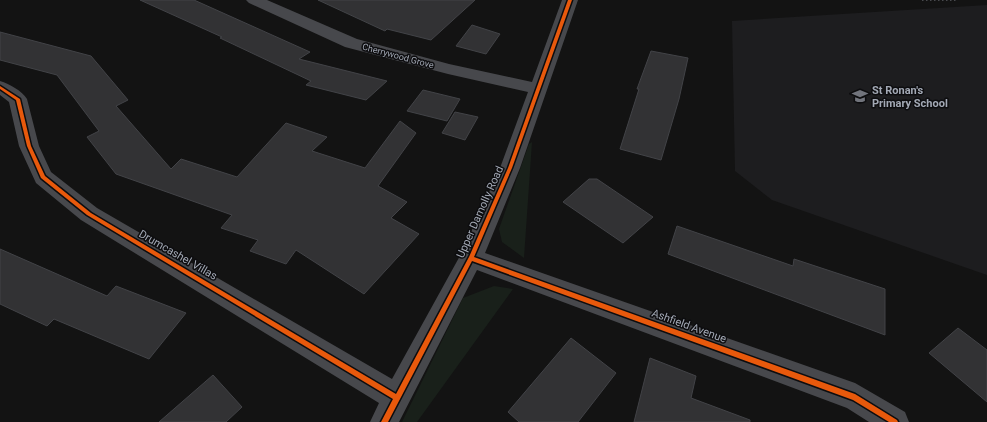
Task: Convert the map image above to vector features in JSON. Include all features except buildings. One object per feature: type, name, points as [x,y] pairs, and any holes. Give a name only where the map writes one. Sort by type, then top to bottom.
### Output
[{"type":"street","name":"Upper Damolly Road","points":[[384,422],[471,258],[510,168],[570,0]]},
{"type":"street","name":"Cherrywood Grove","points":[[261,1],[351,43],[448,69],[539,89]]},
{"type":"street","name":"Drumcashel Villas","points":[[0,86],[18,99],[29,146],[43,177],[83,210],[397,398]]},
{"type":"street","name":"Ashfield Avenue","points":[[471,258],[855,397],[895,422]]},
{"type":"path","points":[[922,0],[957,0]]},
{"type":"shaded area","name":"St Ronan's Primary School","points":[[987,5],[987,275],[772,200],[735,171],[732,21]]},
{"type":"shaded area","points":[[532,142],[524,258],[502,242],[499,229],[529,144]]},
{"type":"shaded area","points":[[494,286],[513,289],[417,422],[402,422],[463,298]]},
{"type":"cycle path","points":[[384,422],[471,258],[510,168],[570,0]]},
{"type":"cycle path","points":[[0,87],[18,99],[29,146],[43,177],[89,214],[397,398]]},
{"type":"cycle path","points":[[471,258],[855,397],[895,422]]},
{"type":"place","name":"St Ronan's Primary School","points":[[860,96]]}]
